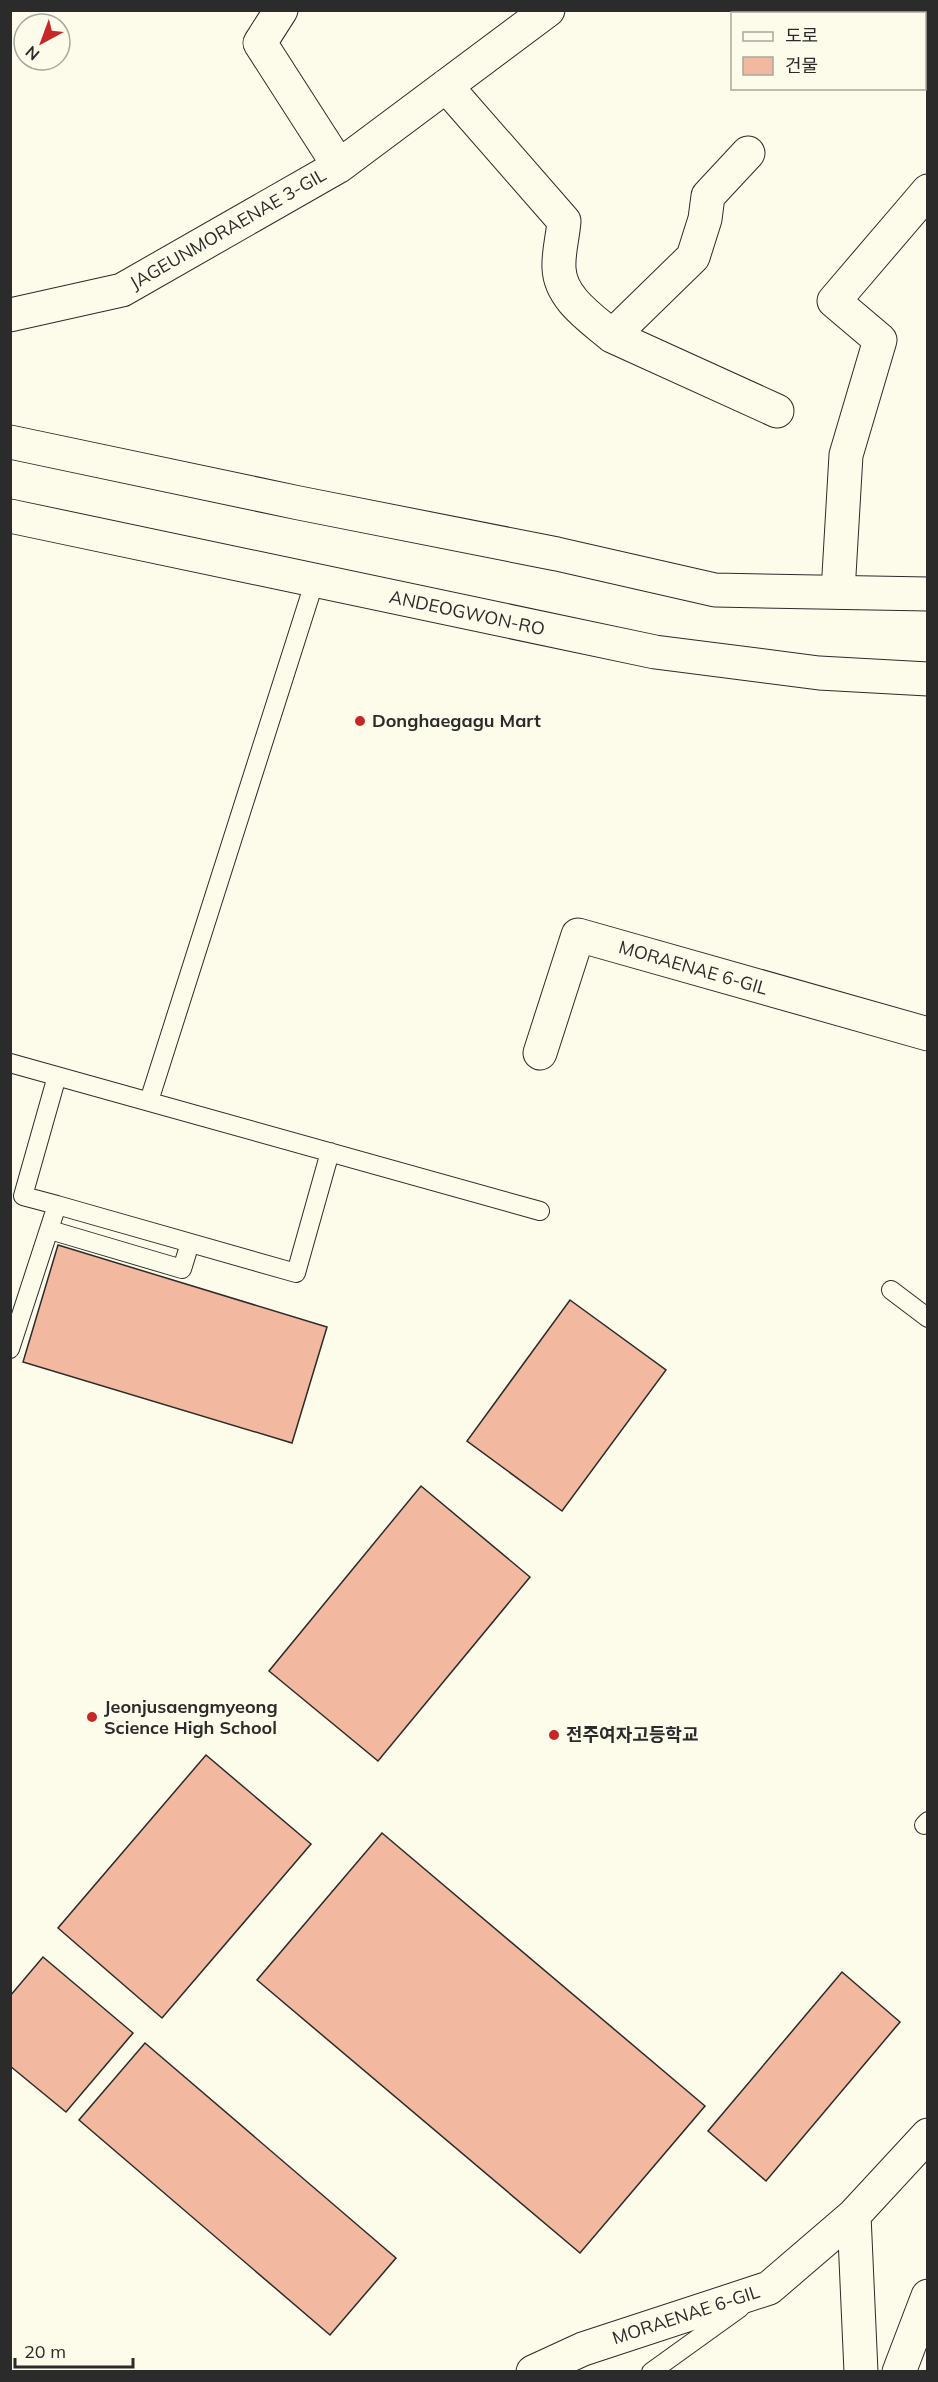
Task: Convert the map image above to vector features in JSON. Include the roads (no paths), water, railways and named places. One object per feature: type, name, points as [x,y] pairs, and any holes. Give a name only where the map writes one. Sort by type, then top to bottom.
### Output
[{"type":"street","name":"JAGEUNMORAENAE 3-GIL","points":[[281,10],[260,43],[339,166]]},
{"type":"street","name":"JAGEUNMORAENAE 3-GIL","points":[[10,315],[122,290],[339,166],[548,10]]},
{"type":"street","points":[[446,86],[564,221],[559,268],[564,292],[612,336],[777,411]]},
{"type":"street","points":[[612,336],[693,257],[705,219],[708,196],[748,153]]},
{"type":"street","points":[[838,592],[846,455],[880,340],[834,301],[927,191]]},
{"type":"street","points":[[10,442],[557,554],[715,590],[927,594]]},
{"type":"street","name":"ANDEOGWON-RO","points":[[10,516],[655,652],[819,672],[927,679]]},
{"type":"street","name":"MORAENAE 6-GIL","points":[[540,1053],[578,935],[927,1034]]},
{"type":"street","name":"MORAENAE 6-GIL","points":[[533,2372],[583,2349],[769,2288],[854,2215],[927,2135]]},
{"type":"street","points":[[854,2215],[861,2372]]},
{"type":"street","points":[[899,2372],[927,2296]]},
{"type":"lane","points":[[149,1101],[315,580]]},
{"type":"lane","points":[[10,1063],[540,1211]]},
{"type":"lane","points":[[57,1076],[23,1196],[296,1273],[330,1152]]},
{"type":"lane","points":[[10,1349],[57,1205]]},
{"type":"lane","points":[[50,1230],[182,1269],[190,1243]]},
{"type":"lane","points":[[891,1290],[927,1318]]},
{"type":"lane","points":[[651,2372],[769,2288]]},
{"type":"place","name":"Donghaegagu Mart","points":[[360,721]]},
{"type":"place","name":"Jeonjusaengmyeong Science High School","points":[[92,1717]]},
{"type":"place","name":"전주여자고등학교","points":[[554,1735]]}]
